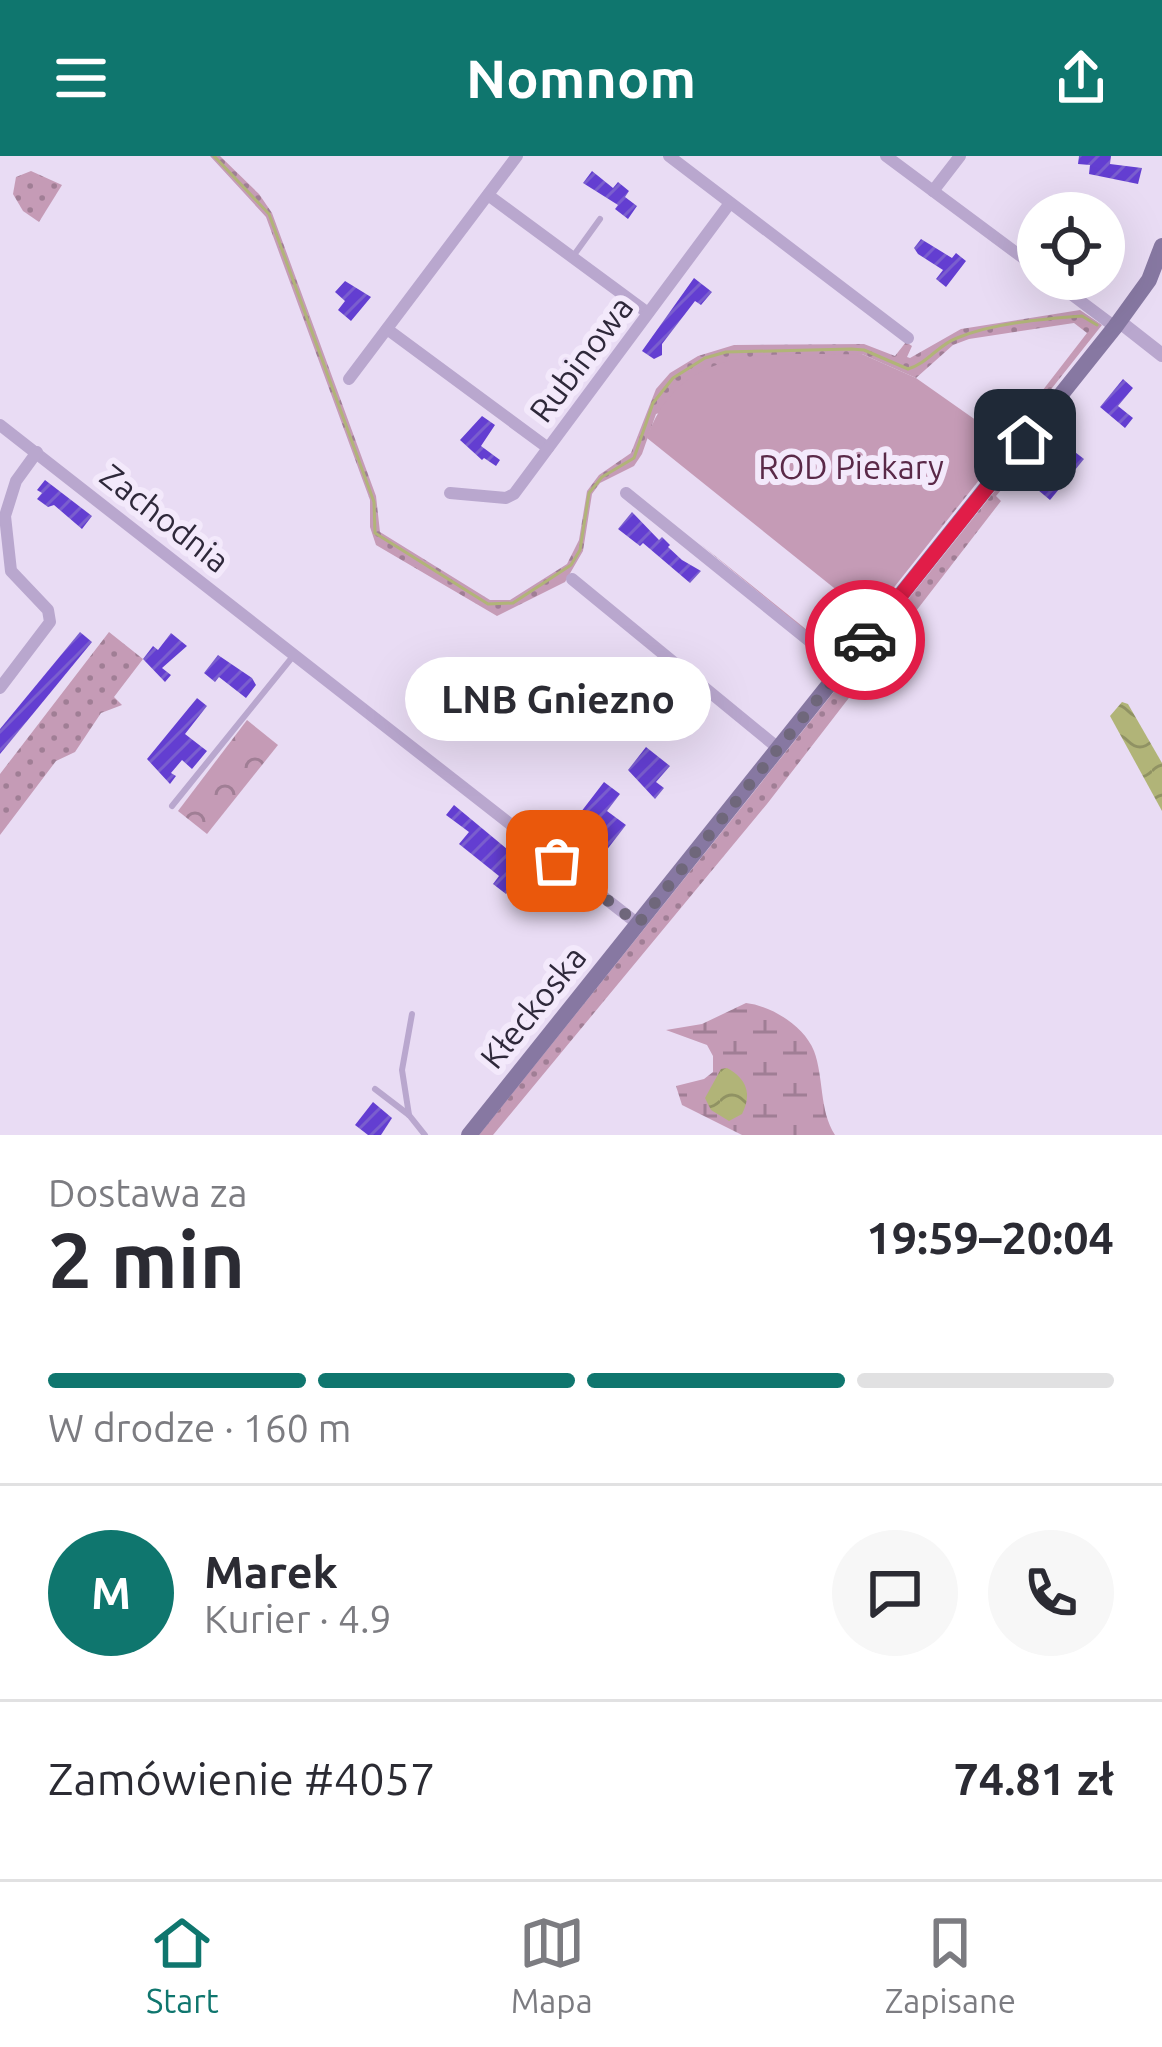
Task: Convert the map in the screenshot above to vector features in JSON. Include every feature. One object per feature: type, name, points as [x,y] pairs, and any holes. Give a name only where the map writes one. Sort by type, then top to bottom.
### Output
[{"type":"main road","name":"Kłeckoska","points":[[469,1135],[1117,324],[1149,280],[1162,246]]},
{"type":"street","points":[[349,379],[517,156]]},
{"type":"street","points":[[669,156],[908,338]]},
{"type":"street","points":[[886,156],[1017,253]]},
{"type":"street","points":[[933,191],[960,156]]},
{"type":"street","points":[[488,194],[648,313]]},
{"type":"street","name":"Rubinowa","points":[[449,493],[506,498],[514,494],[730,202]]},
{"type":"street","points":[[1082,300],[1162,355]]},
{"type":"street","points":[[387,329],[548,448]]},
{"type":"street","name":"Zachodnia","points":[[0,425],[638,924]]},
{"type":"street","points":[[0,688],[50,619],[48,610],[11,572],[3,516],[16,481],[37,452]]},
{"type":"street","points":[[626,494],[843,668]]},
{"type":"street","points":[[572,579],[778,748]]},
{"type":"lane","points":[[573,257],[600,219]]},
{"type":"lane","points":[[172,806],[294,655]]},
{"type":"lane","points":[[409,1115],[402,1070],[412,1014]]},
{"type":"lane","points":[[375,1089],[409,1115],[425,1135]]},
{"type":"green space","points":[[210,156],[220,156],[272,213],[376,496],[380,532],[490,600],[510,600],[567,564],[579,540],[587,491],[599,475],[631,453],[656,389],[670,373],[698,356],[734,345],[864,344],[895,356],[906,342],[912,346],[910,358],[961,329],[1080,310],[1102,325],[838,658],[699,543],[838,655],[1087,333],[1074,323],[969,339],[953,345],[916,378],[862,354],[656,414],[634,466],[600,483],[592,494],[583,551],[565,582],[497,616],[376,545],[370,500],[266,217]]},
{"type":"green space","points":[[31,171],[62,185],[39,222],[23,211],[13,194],[16,177]]},
{"type":"green space","name":"ROD Piekary","points":[[862,354],[916,378],[1007,442],[869,616],[647,438],[663,406],[683,383],[708,368],[765,355]]},
{"type":"green space","points":[[1046,427],[1052,430],[996,496],[1001,501],[767,804],[493,1135],[479,1135]]},
{"type":"green space","points":[[109,632],[143,659],[114,697],[122,705],[101,713],[75,752],[56,761],[0,835],[0,774]]},
{"type":"green space","points":[[247,720],[278,745],[207,834],[178,811]]},
{"type":"green space","points":[[746,1003],[766,1008],[803,1033],[814,1051],[826,1115],[835,1135],[742,1135],[682,1105],[676,1086],[713,1072],[713,1056],[707,1045],[666,1030],[702,1024]]},
{"type":"water","points":[[1122,702],[1128,704],[1162,763],[1162,811],[1110,716]]},
{"type":"water","points":[[727,1068],[743,1082],[747,1094],[742,1114],[729,1121],[711,1110],[705,1098],[721,1069]]},
{"type":"building","points":[[1079,156],[1111,156],[1110,164],[1142,168],[1138,184],[1089,174],[1090,165],[1078,164]]},
{"type":"building","points":[[592,171],[613,188],[618,182],[629,191],[625,197],[637,206],[628,219],[615,209],[618,205],[583,183]]},
{"type":"building","points":[[921,239],[966,261],[946,287],[936,279],[943,270],[914,248]]},
{"type":"building","points":[[694,278],[712,292],[701,305],[695,301],[662,344],[662,355],[654,359],[642,351]]},
{"type":"building","points":[[345,281],[371,297],[351,321],[338,310],[345,301],[335,292]]},
{"type":"building","points":[[1123,379],[1133,388],[1118,406],[1133,418],[1125,428],[1100,407]]},
{"type":"building","points":[[482,416],[495,425],[481,446],[500,460],[496,466],[460,440]]},
{"type":"building","points":[[1071,449],[1084,459],[1050,500],[1038,490]]},
{"type":"building","points":[[45,480],[92,516],[82,529],[54,505],[48,507],[37,499]]},
{"type":"building","points":[[632,512],[682,560],[701,571],[690,583],[643,543],[640,546],[618,529]]},
{"type":"building","points":[[80,632],[92,642],[0,754],[0,729]]},
{"type":"building","points":[[171,633],[187,646],[162,668],[171,675],[165,682],[143,659],[153,646],[158,650]]},
{"type":"building","points":[[218,655],[252,678],[256,685],[246,698],[219,677],[215,682],[204,673]]},
{"type":"building","points":[[197,698],[207,706],[185,734],[207,751],[192,769],[182,760],[171,773],[176,776],[170,784],[147,759]]},
{"type":"building","points":[[646,747],[670,766],[656,782],[664,788],[655,799],[628,770]]},
{"type":"building","points":[[604,782],[620,794],[607,811],[626,825],[599,860],[580,845],[590,833],[574,821]]},
{"type":"building","points":[[454,805],[548,883],[534,899],[515,883],[506,894],[493,884],[499,876],[459,844],[469,832],[446,815]]},
{"type":"building","points":[[373,1102],[392,1118],[381,1135],[368,1135],[355,1125]]},
{"type":"waterway","points":[[214,156],[269,214],[374,502],[375,533],[488,604],[513,603],[571,565],[580,550],[589,493],[602,477],[634,458],[653,403],[673,378],[705,358],[726,352],[851,349],[908,369],[950,341],[987,329],[1082,316],[1097,325]]},
{"type":"way so far","points":[[557,861],[638,924],[865,640]]},
{"type":"place","name":"LNB Gniezno","points":[[557,861]]},
{"type":"route","points":[[865,640],[1025,440]]}]
